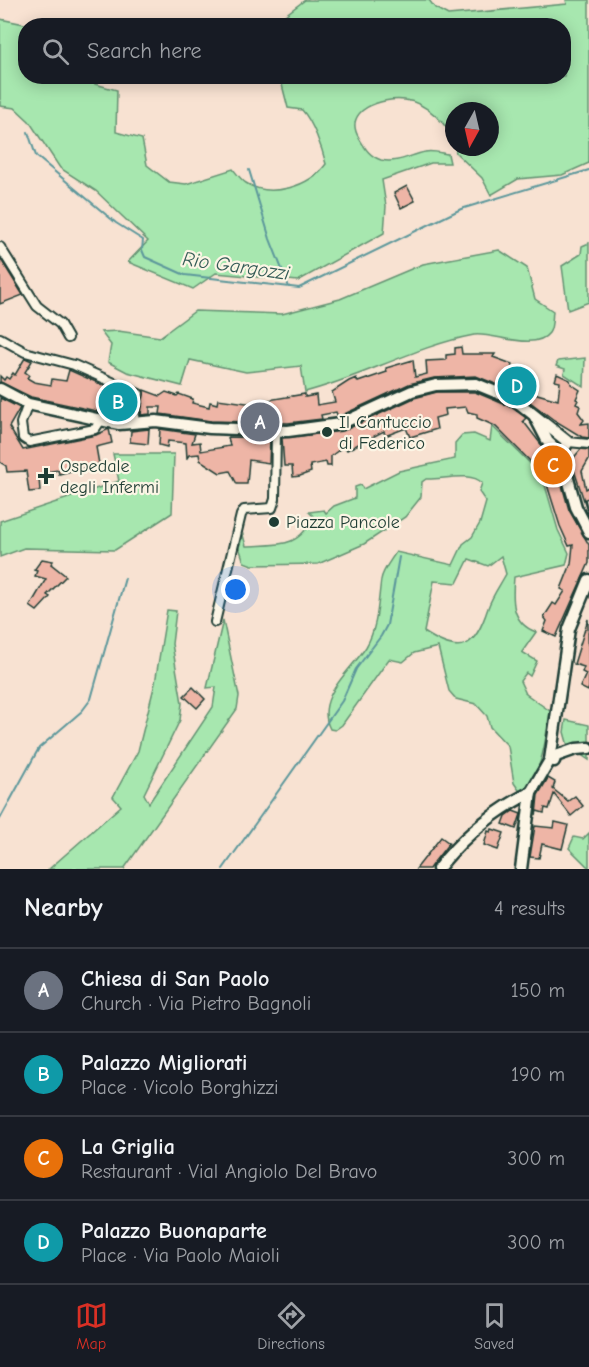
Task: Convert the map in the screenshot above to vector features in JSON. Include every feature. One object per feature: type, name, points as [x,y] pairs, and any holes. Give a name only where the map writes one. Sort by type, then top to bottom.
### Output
[{"type":"street","points":[[0,248],[37,306],[60,324],[68,338]]},
{"type":"street","points":[[0,338],[25,352],[74,365],[139,394],[133,422]]},
{"type":"street","points":[[0,389],[28,405],[119,424],[156,421],[210,428],[276,431],[331,426],[412,391],[461,383],[493,389],[515,400],[568,442],[589,444]]},
{"type":"street","points":[[28,405],[21,423],[23,438],[29,442],[95,429],[101,420]]},
{"type":"street","points":[[535,417],[548,442],[561,454],[576,507],[589,532]]},
{"type":"street","points":[[215,622],[241,515],[244,510],[272,508],[275,499],[276,431]]},
{"type":"street","points":[[561,454],[568,442]]},
{"type":"street","points":[[521,869],[531,792],[552,756],[569,629],[589,580]]},
{"type":"street","points":[[552,756],[589,748]]},
{"type":"street","points":[[438,869],[453,849],[500,809],[531,792]]},
{"type":"green space","points":[[305,0],[429,0],[435,8],[448,15],[567,4],[566,0],[589,0],[589,163],[562,175],[518,179],[491,195],[482,178],[459,156],[499,156],[499,102],[445,102],[445,126],[436,116],[413,102],[396,100],[376,103],[360,113],[355,128],[370,154],[381,160],[393,161],[434,151],[445,153],[445,156],[448,156],[450,163],[431,163],[382,180],[386,206],[384,233],[298,281],[216,273],[193,289],[128,262],[148,241],[96,191],[60,168],[29,121],[15,108],[0,106],[0,19],[18,23],[18,84],[95,84],[117,90],[116,132],[142,139],[147,165],[169,182],[186,184],[233,169],[244,182],[256,188],[278,190],[300,184],[319,172],[326,164],[310,121],[302,110],[288,108],[282,84],[571,84],[571,18],[281,18]]},
{"type":"green space","points":[[589,243],[589,302],[568,310],[562,266],[581,254],[582,246]]},
{"type":"green space","points":[[499,250],[527,268],[535,299],[553,311],[550,331],[542,338],[524,341],[474,335],[452,340],[305,392],[301,366],[246,372],[190,360],[182,386],[127,372],[108,362],[111,345],[101,332],[118,331],[160,337],[195,311],[282,314],[340,299],[423,264]]},
{"type":"green space","points":[[585,358],[584,387],[564,374],[565,369],[556,366],[558,361]]},
{"type":"green space","points":[[492,426],[542,475],[558,530],[569,553],[566,565],[514,577],[515,610],[522,623],[536,632],[522,652],[537,661],[530,676],[526,673],[520,681],[526,694],[550,711],[539,765],[535,775],[521,793],[514,783],[508,746],[490,727],[487,716],[476,704],[456,699],[449,691],[438,647],[414,653],[403,662],[389,659],[342,725],[335,730],[330,729],[326,718],[330,696],[370,639],[377,614],[382,577],[389,562],[396,552],[453,565],[463,544],[472,537],[480,523],[486,502],[479,492],[482,483],[471,477],[426,479],[422,482],[421,497],[405,517],[364,544],[318,564],[252,565],[244,562],[239,547],[243,535],[246,546],[286,543],[308,527],[313,516],[309,512],[324,510],[326,513],[334,506],[355,498],[355,487],[361,485],[363,489],[399,471],[455,459],[455,443],[462,435],[474,434],[490,441]],"holes":[[[501,556],[506,574],[472,640],[458,646],[437,640],[424,632],[434,581],[457,583],[469,559],[488,566]]]},
{"type":"green space","points":[[113,454],[174,454],[172,513],[115,550],[24,548],[0,557],[0,521],[119,481]]},
{"type":"green space","points":[[167,610],[176,611],[172,644],[182,703],[180,720],[144,794],[149,803],[213,707],[216,687],[207,688],[223,620],[239,696],[237,709],[124,869],[49,869],[121,806],[113,797],[138,751],[155,683]]},
{"type":"green space","points":[[566,720],[589,725],[589,760],[568,746],[564,732]]},
{"type":"green space","points":[[589,833],[589,868],[569,848],[574,837],[583,839]]},
{"type":"building","points":[[407,186],[415,201],[401,208],[394,193]]},
{"type":"building","points":[[0,258],[23,295],[0,304]]},
{"type":"building","points":[[461,347],[462,354],[495,354],[493,357],[512,364],[511,372],[521,376],[518,384],[530,391],[531,389],[534,393],[558,400],[560,382],[555,381],[557,374],[570,380],[571,384],[580,390],[576,404],[580,406],[578,412],[584,420],[581,424],[589,423],[589,438],[582,437],[554,420],[518,393],[476,376],[434,378],[409,384],[338,417],[336,412],[321,415],[322,419],[288,423],[211,421],[160,414],[161,407],[150,407],[150,414],[141,415],[144,390],[160,396],[166,392],[177,396],[179,394],[193,399],[192,403],[209,407],[210,402],[217,404],[218,399],[269,406],[268,400],[305,394],[305,397],[316,395],[317,405],[335,402],[332,392],[349,381],[356,378],[358,382],[387,372],[386,368],[413,360],[415,377],[427,374],[426,361],[446,360],[446,355],[455,354],[455,348]]},
{"type":"building","points":[[25,358],[32,361],[25,372],[29,375],[27,378],[34,382],[51,385],[52,379],[66,381],[69,370],[132,398],[128,416],[31,397],[0,382],[0,376],[4,380],[6,377],[9,379],[13,373],[15,375]]},
{"type":"building","points":[[437,392],[475,392],[511,407],[526,418],[523,421],[556,464],[569,510],[589,545],[589,563],[556,637],[543,631],[547,621],[544,617],[565,591],[561,589],[571,564],[573,545],[569,546],[560,526],[544,475],[495,426],[477,418],[477,414],[468,412],[466,407],[445,409],[446,415],[435,418],[437,429],[410,437],[406,428],[385,436],[384,431],[347,450],[344,446],[331,456],[331,466],[327,466],[326,462],[310,465],[311,472],[293,477],[292,466],[284,466],[282,438],[343,431],[414,398]]},
{"type":"building","points":[[0,398],[20,408],[9,427],[23,450],[96,435],[109,429],[112,443],[96,447],[99,464],[59,474],[58,470],[45,472],[46,477],[39,478],[40,491],[29,492],[26,471],[7,472],[6,466],[0,462]]},
{"type":"building","points":[[149,429],[148,444],[130,442],[131,431]]},
{"type":"building","points":[[160,429],[195,434],[192,443],[200,442],[201,451],[230,446],[228,437],[270,438],[269,463],[249,460],[247,484],[237,484],[230,471],[220,473],[200,460],[199,454],[189,455],[187,458],[186,443],[168,441],[167,447],[159,445]]},
{"type":"building","points":[[581,449],[589,450],[589,459],[582,471],[586,489],[589,487],[589,498],[585,499],[589,516],[571,461]]},
{"type":"building","points":[[42,559],[53,561],[51,564],[66,576],[47,595],[50,597],[37,611],[30,606],[46,579],[35,576],[37,571],[34,570]]},
{"type":"building","points":[[588,619],[588,691],[580,687],[586,674],[582,672],[584,667],[574,664]]},
{"type":"building","points":[[193,687],[205,699],[197,708],[184,696]]},
{"type":"building","points":[[548,778],[555,782],[553,789],[568,801],[575,796],[583,806],[571,816],[554,794],[549,809],[545,808],[544,813],[537,811],[536,815],[538,795]]},
{"type":"building","points":[[513,811],[521,814],[516,829],[503,824],[506,816]]},
{"type":"building","points":[[555,822],[568,825],[562,849],[542,844],[539,858],[530,857],[535,826],[554,828]]},
{"type":"building","points":[[492,829],[504,833],[498,850],[484,845],[488,831],[491,832]]},
{"type":"building","points":[[441,837],[449,843],[429,869],[416,869]]},
{"type":"waterway","name":"Rio Gargozzi","points":[[28,132],[36,156],[116,223],[143,240],[142,250],[145,257],[185,275],[299,288],[461,209],[589,170]]},
{"type":"waterway","points":[[249,170],[270,239],[289,287]]},
{"type":"waterway","points":[[223,869],[342,701],[356,669],[381,636],[387,625],[399,557]]},
{"type":"waterway","points":[[0,819],[39,748],[82,711],[91,699],[125,578]]},
{"type":"place","name":"Palazzo Buonaparte","points":[[517,386]]},
{"type":"place","name":"Palazzo Migliorati","points":[[118,402]]},
{"type":"place","name":"Chiesa di San Paolo","points":[[260,422]]},
{"type":"place","name":"Il Cantuccio di Federico","points":[[327,432]]},
{"type":"place","name":"La Griglia","points":[[553,465]]},
{"type":"place","name":"Ospedale degli Infermi","points":[[46,476]]},
{"type":"place","name":"Piazza Pancole","points":[[274,522]]}]
